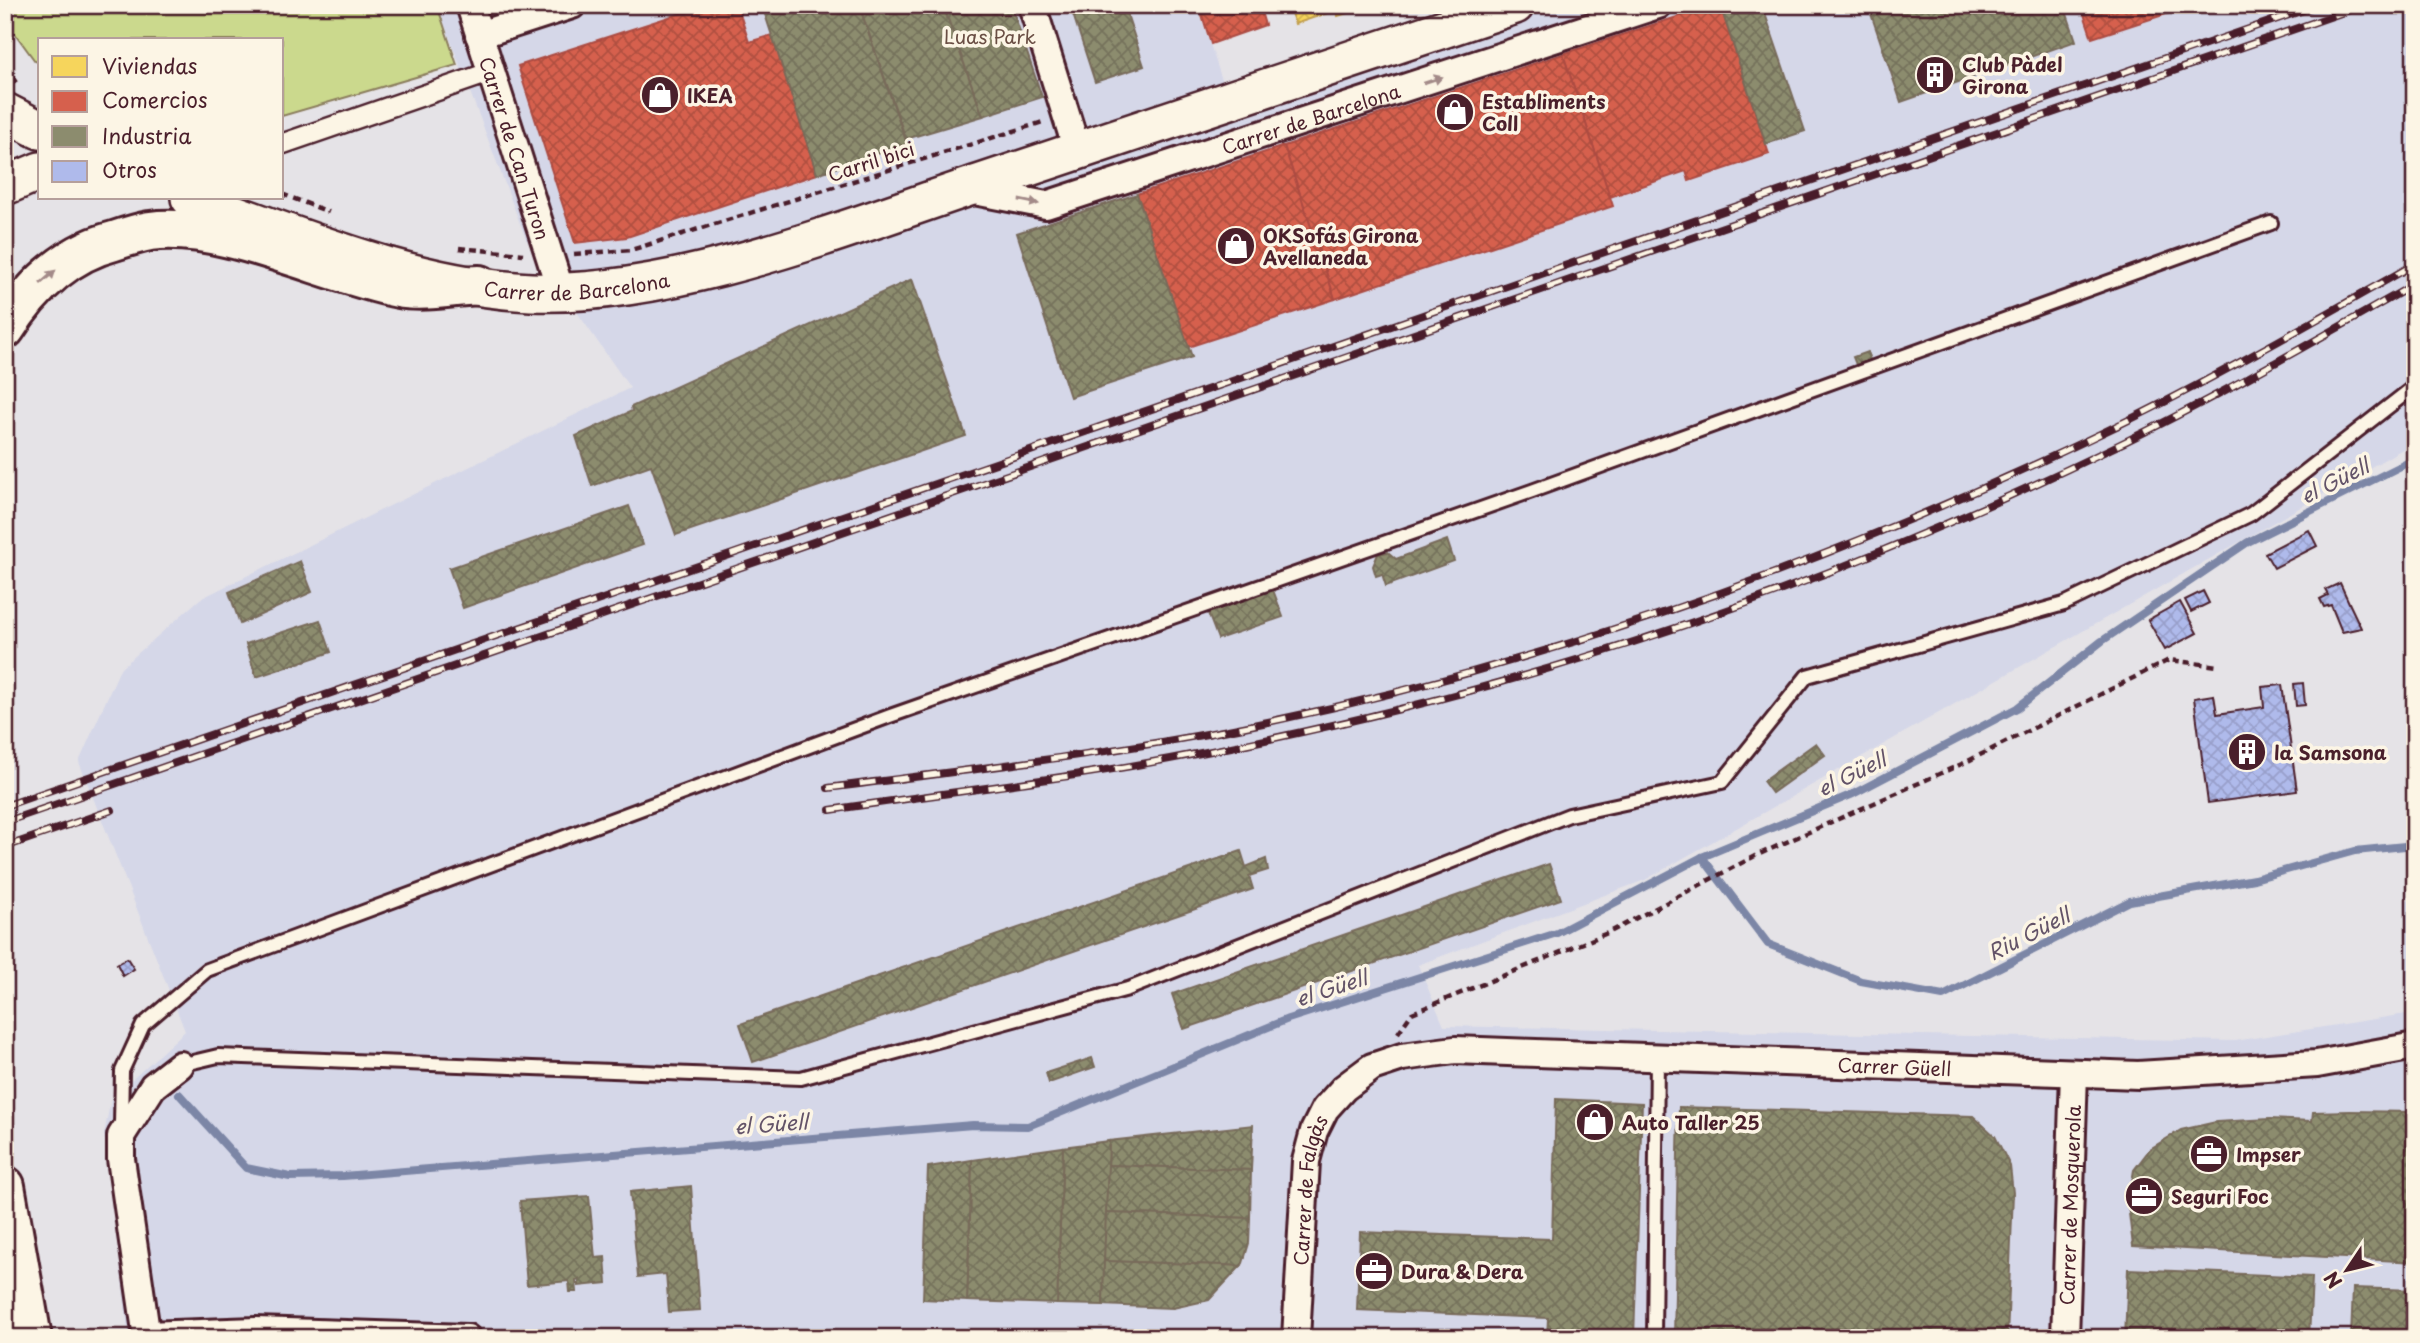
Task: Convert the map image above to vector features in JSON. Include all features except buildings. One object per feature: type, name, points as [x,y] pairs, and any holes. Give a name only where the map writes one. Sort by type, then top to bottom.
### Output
[{"type":"highway","points":[[5,329],[22,302],[75,256],[102,244],[152,231],[191,232],[239,241],[402,289],[480,285]]},
{"type":"highway","points":[[5,1186],[32,1338]]},
{"type":"main road","name":"Carrer de Barcelona","points":[[196,200],[343,252],[441,279],[517,291],[561,292],[641,284],[770,253],[1515,5]]},
{"type":"main road","points":[[5,112],[38,129]]},
{"type":"main road","points":[[5,186],[38,172]]},
{"type":"street","name":"Carrer de Can Turon","points":[[470,5],[561,292]]},
{"type":"street","points":[[480,35],[572,5]]},
{"type":"street","points":[[1031,5],[1077,150]]},
{"type":"street","name":"Carrer de Barcelona","points":[[962,189],[1046,205],[1658,5]]},
{"type":"street","points":[[284,143],[491,72]]},
{"type":"street","name":"Carrer Güell","points":[[1372,1067],[1402,1057],[1455,1051],[2138,1075],[2317,1064],[2415,1046]]},
{"type":"street","points":[[180,1065],[153,1086],[121,1136],[121,1159],[146,1336],[256,1331],[467,1338]]},
{"type":"street","name":"Carrer de Falgàs","points":[[1296,1338],[1306,1161],[1314,1131],[1325,1109],[1344,1088],[1372,1067]]},
{"type":"street","name":"Carrer de Mosquerola","points":[[2065,1338],[2074,1073]]},
{"type":"lane","points":[[121,1136],[122,1071],[143,1025],[207,970],[890,716],[1532,491],[2271,223]]},
{"type":"lane","points":[[180,1065],[218,1056],[801,1078],[1128,989],[1569,815],[1721,782],[1807,676],[2064,604],[2251,514],[2415,386]]},
{"type":"lane","points":[[1654,1338],[1657,1058]]},
{"type":"path","name":"Carril bici","points":[[448,247],[549,254],[631,250],[1066,115]]},
{"type":"path","points":[[284,195],[331,212]]},
{"type":"path","points":[[1372,1067],[1412,1013],[1609,932],[1755,856],[1964,763],[2169,660],[2218,666]]},
{"type":"shaded area","points":[[437,5],[1197,5],[1232,110],[1538,5],[2415,5],[2415,442],[1645,880],[1418,965],[1444,1026],[2235,1041],[2406,1014],[2405,900],[2415,899],[2415,1338],[129,1338],[104,1134],[111,1099],[185,1031],[79,762],[120,669],[200,599],[630,388],[526,239]]},
{"type":"green space","points":[[5,5],[437,5],[457,65],[284,115],[284,38],[38,38],[38,62],[6,21]]},
{"type":"waterway","name":"el Güell","points":[[179,1094],[246,1168],[290,1177],[343,1176],[973,1125],[1028,1126],[1288,1019],[1557,933],[1702,857],[1853,794],[2017,708],[2102,641],[2248,542],[2415,459]]},
{"type":"waterway","name":"Riu Güell","points":[[1702,857],[1768,944],[1861,981],[1943,996],[2130,901],[2254,879],[2355,851],[2415,845]]},
{"type":"railway","points":[[5,806],[2318,5]]},
{"type":"railway","points":[[5,822],[2364,5]]},
{"type":"railway","points":[[828,788],[1101,752],[1209,734],[1371,698],[1586,638],[1796,565],[2001,480],[2182,393],[2415,264]]},
{"type":"railway","points":[[830,810],[1093,772],[1245,744],[1471,690],[1650,637],[1850,564],[1981,509],[2187,410],[2415,284]]},
{"type":"railway","points":[[5,847],[112,810]]},
{"type":"place","name":"Club Pàdel Girona","points":[[1935,75]]},
{"type":"place","name":"IKEA","points":[[660,95]]},
{"type":"place","name":"Establiments Coll","points":[[1455,112]]},
{"type":"place","name":"OKSofás Girona Avellaneda","points":[[1236,246]]},
{"type":"place","name":"la Samsona","points":[[2247,752]]},
{"type":"place","name":"Auto Taller 25","points":[[1595,1122]]},
{"type":"place","name":"Impser","points":[[2209,1154]]},
{"type":"place","name":"Seguri Foc","points":[[2144,1196]]},
{"type":"place","name":"Dura & Dera","points":[[1374,1271]]},
{"type":"park label","name":"Luas Park","points":[[990,36]]}]
